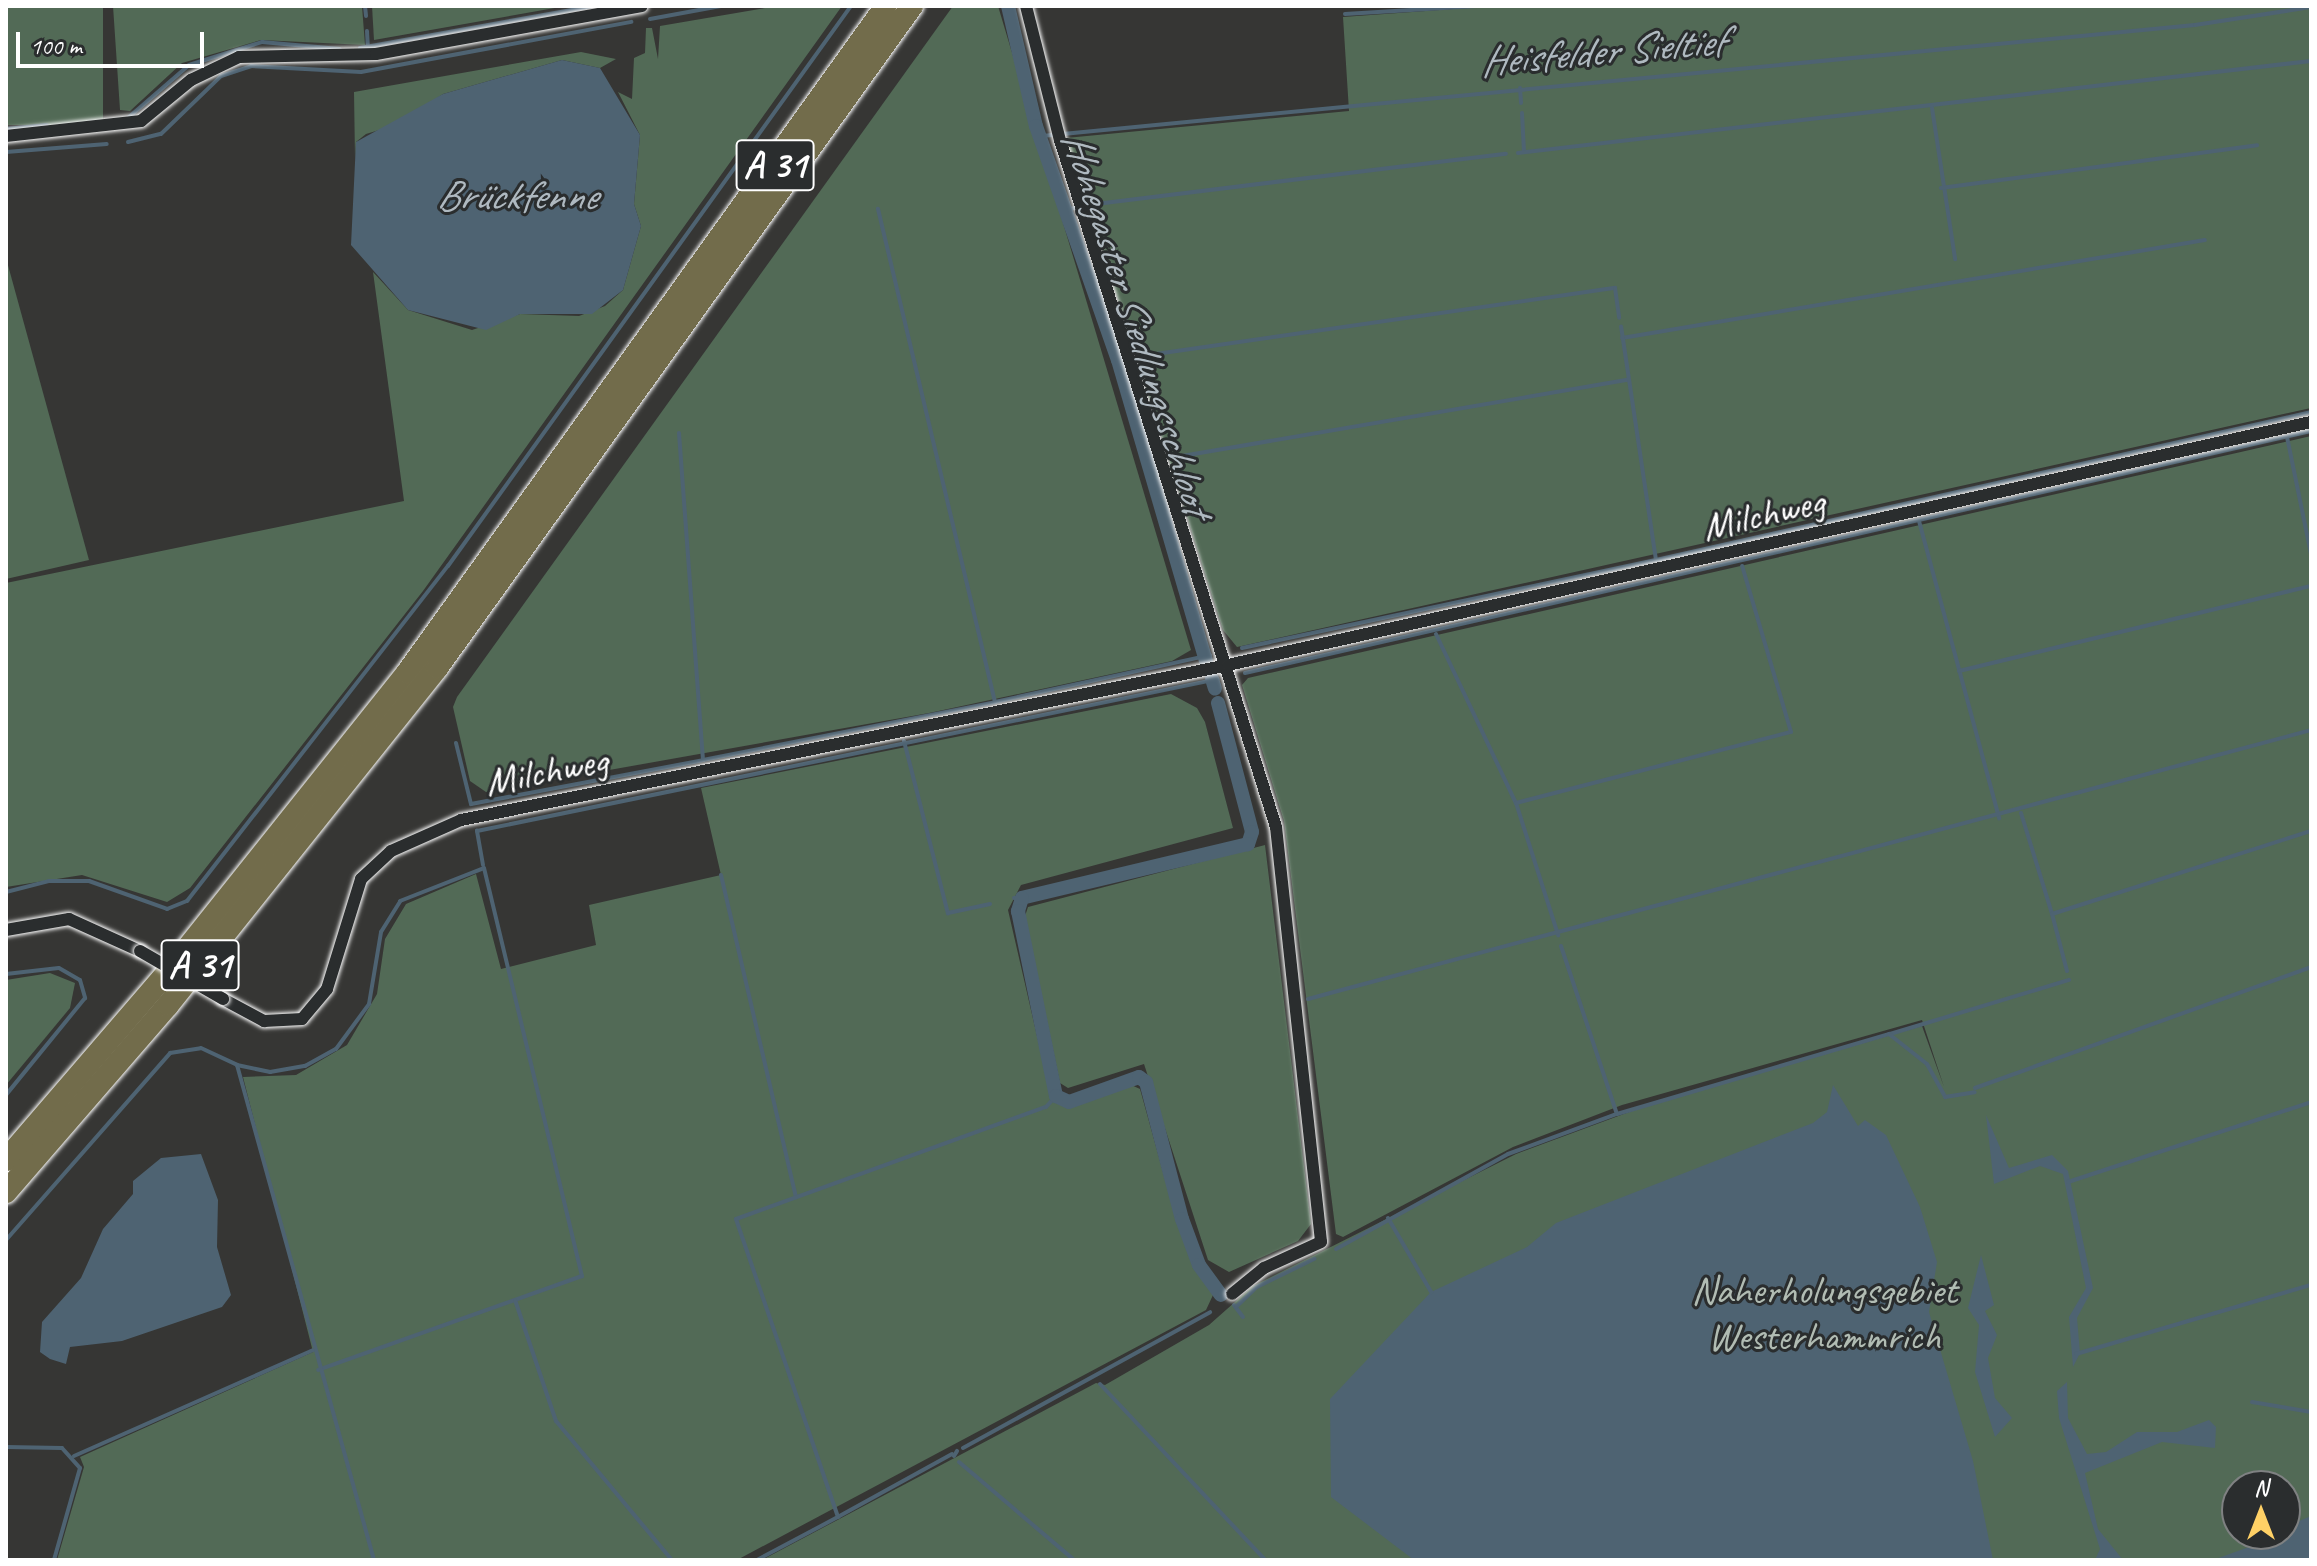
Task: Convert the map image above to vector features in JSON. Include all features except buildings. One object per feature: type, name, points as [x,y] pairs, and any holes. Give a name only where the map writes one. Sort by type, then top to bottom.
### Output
[{"type":"highway","name":"A 31","points":[[6,1160],[177,961],[407,673],[886,6]]},
{"type":"highway","name":"A 31","points":[[6,1192],[168,1005],[437,668],[912,6]]},
{"type":"street","points":[[6,136],[141,121],[191,80],[239,57],[376,54],[642,6]]},
{"type":"street","points":[[1026,6],[1058,134],[1228,665],[1276,827],[1321,1219],[1321,1242],[1256,1273],[1232,1294]]},
{"type":"street","name":"Milchweg","points":[[6,930],[69,919],[140,951],[264,1021],[302,1019],[327,989],[361,879],[424,832],[1228,665],[2311,422]]},
{"type":"green space","points":[[6,6],[103,6],[103,125],[6,125]]},
{"type":"green space","points":[[113,6],[362,6],[365,45],[261,40],[182,63],[130,111],[120,110]]},
{"type":"green space","points":[[372,6],[566,6],[374,40]]},
{"type":"green space","points":[[777,6],[842,6],[423,591],[190,888],[167,902],[82,875],[6,887],[6,583],[404,501],[373,272],[408,310],[472,330],[520,314],[579,316],[605,306],[623,290],[641,226],[634,204],[640,135],[618,92],[632,99],[634,58],[645,53],[646,28],[652,28],[658,59],[660,26]]},
{"type":"green space","points":[[953,6],[998,6],[1191,650],[1172,661],[929,713],[486,792],[470,781],[453,707],[457,697]]},
{"type":"green space","points":[[1495,6],[2311,6],[2311,408],[1237,647],[1223,630],[1066,138],[1349,111],[1343,17]]},
{"type":"green space","points":[[581,52],[616,59],[600,68],[562,60],[443,94],[399,124],[366,134],[356,142],[355,159],[354,92]]},
{"type":"green space","points":[[6,258],[89,560],[6,579]]},
{"type":"green space","name":"Naherholungsgebiet Westerhammrich","points":[[2311,436],[2311,1560],[762,1560],[1096,1383],[1105,1385],[1209,1325],[1253,1286],[1516,1154],[1648,1105],[1922,1026],[1944,1087],[1922,1020],[1622,1105],[1513,1147],[1343,1237],[1336,1234],[1284,821],[1242,685],[1248,678]]},
{"type":"green space","points":[[1171,694],[1197,708],[1205,722],[1233,828],[1021,885],[1008,910],[1051,1097],[1070,1106],[1129,1084],[1140,1089],[1176,1219],[1213,1295],[1206,1310],[737,1560],[57,1560],[84,1467],[80,1457],[313,1352],[243,1077],[296,1075],[347,1045],[377,994],[385,939],[406,904],[476,874],[501,969],[596,945],[589,905],[721,875],[701,788]]},
{"type":"green space","points":[[1265,845],[1311,1224],[1298,1241],[1229,1272],[1208,1260],[1144,1064],[1068,1088],[1060,1083],[1025,916],[1028,907]]},
{"type":"green space","points":[[50,973],[75,983],[70,1008],[6,1085],[6,980]]},
{"type":"water","name":"Brückfenne","points":[[562,60],[600,68],[640,135],[634,204],[641,226],[623,290],[592,314],[520,314],[486,330],[408,310],[351,245],[356,142],[443,94]]},
{"type":"water","points":[[1833,1085],[1858,1126],[1865,1120],[1886,1135],[1920,1207],[1937,1262],[1929,1312],[1973,1461],[1993,1560],[1414,1560],[1331,1497],[1330,1399],[1431,1292],[1527,1247],[1556,1223],[1813,1123],[1827,1112]]},
{"type":"water","points":[[1986,1115],[2009,1168],[2052,1155],[2068,1171],[2093,1288],[2077,1318],[2080,1353],[2073,1367],[2069,1317],[2086,1288],[2063,1174],[2040,1166],[1994,1184]]},
{"type":"water","points":[[201,1154],[218,1200],[217,1247],[231,1295],[222,1307],[122,1341],[70,1347],[66,1364],[40,1352],[42,1322],[81,1278],[103,1229],[133,1194],[133,1181],[161,1158]]},
{"type":"water","points":[[1981,1255],[1994,1305],[1985,1311],[1997,1335],[1988,1358],[1995,1398],[2012,1418],[1995,1437],[1975,1372],[1979,1325],[1968,1308]]},
{"type":"water","points":[[2067,1382],[2068,1418],[2087,1454],[2106,1452],[2137,1432],[2177,1432],[2209,1420],[2216,1427],[2215,1448],[2162,1442],[2085,1473],[2098,1529],[2123,1560],[2095,1560],[2100,1549],[2059,1418],[2057,1391]]},
{"type":"water","points":[[2311,1516],[2311,1560],[2213,1560],[2241,1550],[2301,1550],[2301,1520]]},
{"type":"waterway","points":[[365,6],[366,16]]},
{"type":"waterway","points":[[360,48],[594,6]]},
{"type":"waterway","name":"Heisfelder Sieltief","points":[[650,19],[721,6]]},
{"type":"waterway","points":[[6,892],[49,881],[89,881],[167,909],[187,901],[448,566],[851,6]]},
{"type":"waterway","name":"Hohegaster Siedlungsschloot","points":[[1008,6],[1036,126],[1118,360],[1206,660]]},
{"type":"waterway","points":[[1345,14],[1477,6]]},
{"type":"waterway","name":"Heisfelder Sieltief","points":[[1042,136],[2195,25],[2311,7]]},
{"type":"waterway","name":"Heisfelder Sieltief","points":[[128,142],[161,134],[221,76],[251,66],[361,72],[631,22]]},
{"type":"waterway","points":[[367,31],[368,48]]},
{"type":"waterway","points":[[129,117],[189,65],[262,42],[340,49]]},
{"type":"waterway","points":[[1518,153],[2311,61]]},
{"type":"waterway","points":[[1520,88],[1521,103]]},
{"type":"waterway","points":[[1932,108],[1955,259]]},
{"type":"waterway","points":[[1522,113],[1524,152]]},
{"type":"waterway","points":[[6,129],[47,125]]},
{"type":"waterway","name":"Heisfelder Sieltief","points":[[6,152],[107,144]]},
{"type":"waterway","points":[[1941,188],[2257,145]]},
{"type":"waterway","points":[[1096,204],[1506,154]]},
{"type":"waterway","points":[[1066,210],[1075,208]]},
{"type":"waterway","points":[[703,760],[995,702],[878,209]]},
{"type":"waterway","points":[[1622,338],[2205,240]]},
{"type":"waterway","points":[[1149,355],[1615,288],[1619,318]]},
{"type":"waterway","points":[[1242,648],[1656,560],[1621,327]]},
{"type":"waterway","points":[[1182,456],[1628,380]]},
{"type":"waterway","points":[[1656,560],[2311,412]]},
{"type":"waterway","points":[[1245,673],[2311,431]]},
{"type":"waterway","points":[[456,743],[471,804],[703,760],[679,433]]},
{"type":"waterway","points":[[2287,437],[2311,554]]},
{"type":"waterway","points":[[1919,521],[1999,818]]},
{"type":"waterway","points":[[1516,803],[1791,732],[1742,566]]},
{"type":"waterway","points":[[1959,671],[2311,586]]},
{"type":"waterway","points":[[1436,634],[1516,803],[1558,935]]},
{"type":"waterway","points":[[995,702],[1210,655]]},
{"type":"waterway","name":"Hohegaster Siedlungsschloot","points":[[1212,679],[1215,689]]},
{"type":"waterway","points":[[483,865],[477,831],[1218,679]]},
{"type":"waterway","name":"Hohegaster Siedlungsschloot","points":[[1218,703],[1252,832],[1248,844],[1022,898],[1018,911],[1056,1096],[1069,1102],[1139,1077],[1146,1082],[1182,1219],[1199,1265],[1221,1295]]},
{"type":"waterway","points":[[1308,999],[2311,730]]},
{"type":"waterway","points":[[904,741],[948,913],[990,904]]},
{"type":"waterway","points":[[2021,813],[2052,914]]},
{"type":"waterway","points":[[2067,971],[2052,914],[2311,831]]},
{"type":"waterway","points":[[237,1065],[270,1072],[305,1066],[336,1049],[369,1004],[381,932],[400,901],[484,868],[582,1276],[318,1370]]},
{"type":"waterway","points":[[721,875],[796,1197]]},
{"type":"waterway","name":"Hohegaster Siedlungsschloot","points":[[1014,898],[1022,898]]},
{"type":"waterway","points":[[1561,946],[1617,1114]]},
{"type":"waterway","points":[[1975,1088],[2311,967]]},
{"type":"waterway","points":[[6,974],[59,968],[80,980],[85,998],[6,1095]]},
{"type":"waterway","points":[[1890,1034],[2069,980]]},
{"type":"waterway","points":[[1336,1249],[1508,1154],[1617,1114],[1889,1034],[1927,1064],[1945,1097],[1975,1092]]},
{"type":"waterway","points":[[6,1240],[170,1053],[201,1048],[237,1065],[374,1560]]},
{"type":"waterway","points":[[952,1454],[838,1517],[736,1219],[1046,1107],[1056,1096]]},
{"type":"waterway","points":[[2068,1182],[2311,1102]]},
{"type":"waterway","points":[[1388,1218],[1431,1292]]},
{"type":"waterway","points":[[1236,1307],[1257,1287],[1314,1259]]},
{"type":"waterway","points":[[2076,1354],[2311,1285]]},
{"type":"waterway","name":"Hohegaster Siedlungsschloot","points":[[1219,1298],[1223,1296]]},
{"type":"waterway","points":[[515,1300],[556,1421],[672,1560]]},
{"type":"waterway","points":[[1234,1305],[1243,1317]]},
{"type":"waterway","name":"Hohegaster Siedlungsschloot","points":[[963,1448],[1210,1312]]},
{"type":"waterway","points":[[74,1456],[313,1350]]},
{"type":"waterway","points":[[1100,1384],[1265,1560]]},
{"type":"waterway","points":[[2252,1402],[2311,1412]]},
{"type":"waterway","points":[[6,1447],[62,1448],[80,1468],[54,1560]]},
{"type":"waterway","name":"Hohegaster Siedlungsschloot","points":[[954,1456],[957,1451]]},
{"type":"waterway","name":"Hohegaster Siedlungsschloot","points":[[959,1462],[1074,1560]]},
{"type":"waterway","points":[[757,1560],[838,1517]]}]
